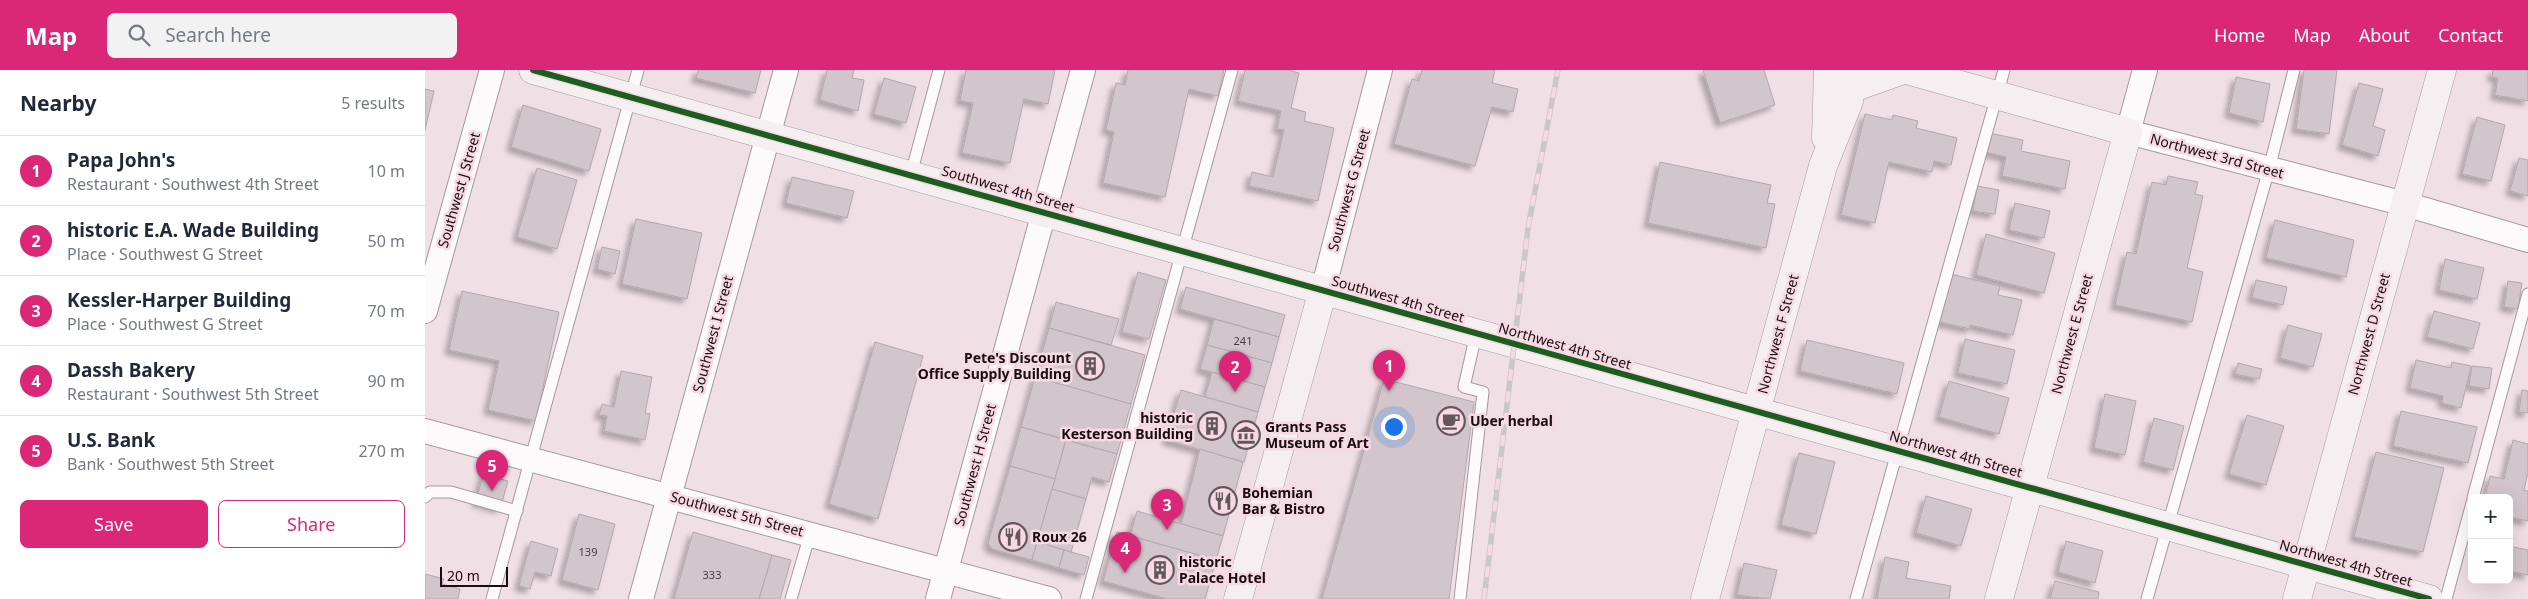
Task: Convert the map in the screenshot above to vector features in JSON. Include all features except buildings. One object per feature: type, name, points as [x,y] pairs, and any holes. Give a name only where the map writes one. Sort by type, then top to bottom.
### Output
[{"type":"street","name":"Southwest J Street","points":[[425,311],[492,70]]},
{"type":"street","name":"Southwest 4th Street","points":[[533,70],[911,174],[1476,334]]},
{"type":"street","name":"Southwest I Street","points":[[641,599],[786,70]]},
{"type":"street","name":"Southwest H Street","points":[[938,599],[1083,70]]},
{"type":"street","name":"Southwest G Street","points":[[1238,599],[1323,290],[1380,70]]},
{"type":"street","points":[[1823,166],[1827,121],[1828,70]]},
{"type":"street","points":[[1853,79],[1865,81],[1903,70]]},
{"type":"street","name":"Northwest 3rd Street","points":[[1907,70],[2001,82],[2128,132],[2405,204],[2528,240]]},
{"type":"street","name":"Northwest E Street","points":[[1999,599],[2145,70]]},
{"type":"street","name":"Northwest D Street","points":[[2297,599],[2442,70]]},
{"type":"street","name":"Northwest F Street","points":[[1705,599],[1823,166],[1845,112],[1853,79]]},
{"type":"street","name":"Northwest 4th Street","points":[[1476,334],[2429,599]]},
{"type":"street","name":"Southwest 5th Street","points":[[425,431],[670,495],[1049,599]]},
{"type":"lane","points":[[492,599],[639,70]]},
{"type":"lane","points":[[911,174],[939,70]]},
{"type":"lane","points":[[1086,599],[1232,70]]},
{"type":"lane","points":[[2147,599],[2269,169],[2294,70]]},
{"type":"lane","points":[[1856,599],[2001,82]]},
{"type":"lane","points":[[2474,494],[2528,294]]},
{"type":"lane","points":[[1460,599],[1483,392],[1464,387],[1476,334]]},
{"type":"lane","points":[[425,497],[430,492],[451,492],[517,511]]},
{"type":"lane","points":[[2446,599],[2468,518]]},
{"type":"lane","points":[[791,599],[810,534]]},
{"type":"railway","points":[[1484,599],[1528,228],[1558,70]]},
{"type":"cycle path","points":[[533,70],[2429,599]]},
{"type":"place","name":"Pete's Discount Office Supply Building","points":[[1090,366]]},
{"type":"place","name":"Papa John's","points":[[1389,391]]},
{"type":"place","name":"historic E.A. Wade Building","points":[[1235,392]]},
{"type":"place","name":"Uber herbal","points":[[1451,421]]},
{"type":"place","name":"historic Kesterson Building","points":[[1212,426]]},
{"type":"place","name":"Grants Pass Museum of Art","points":[[1246,435]]},
{"type":"place","name":"U.S. Bank","points":[[492,491]]},
{"type":"place","name":"Bohemian Bar & Bistro","points":[[1223,501]]},
{"type":"place","name":"Kessler-Harper Building","points":[[1167,530]]},
{"type":"place","name":"Roux 26","points":[[1013,537]]},
{"type":"place","name":"historic Palace Hotel","points":[[1160,570]]},
{"type":"place","name":"Dassh Bakery","points":[[1125,573]]}]
